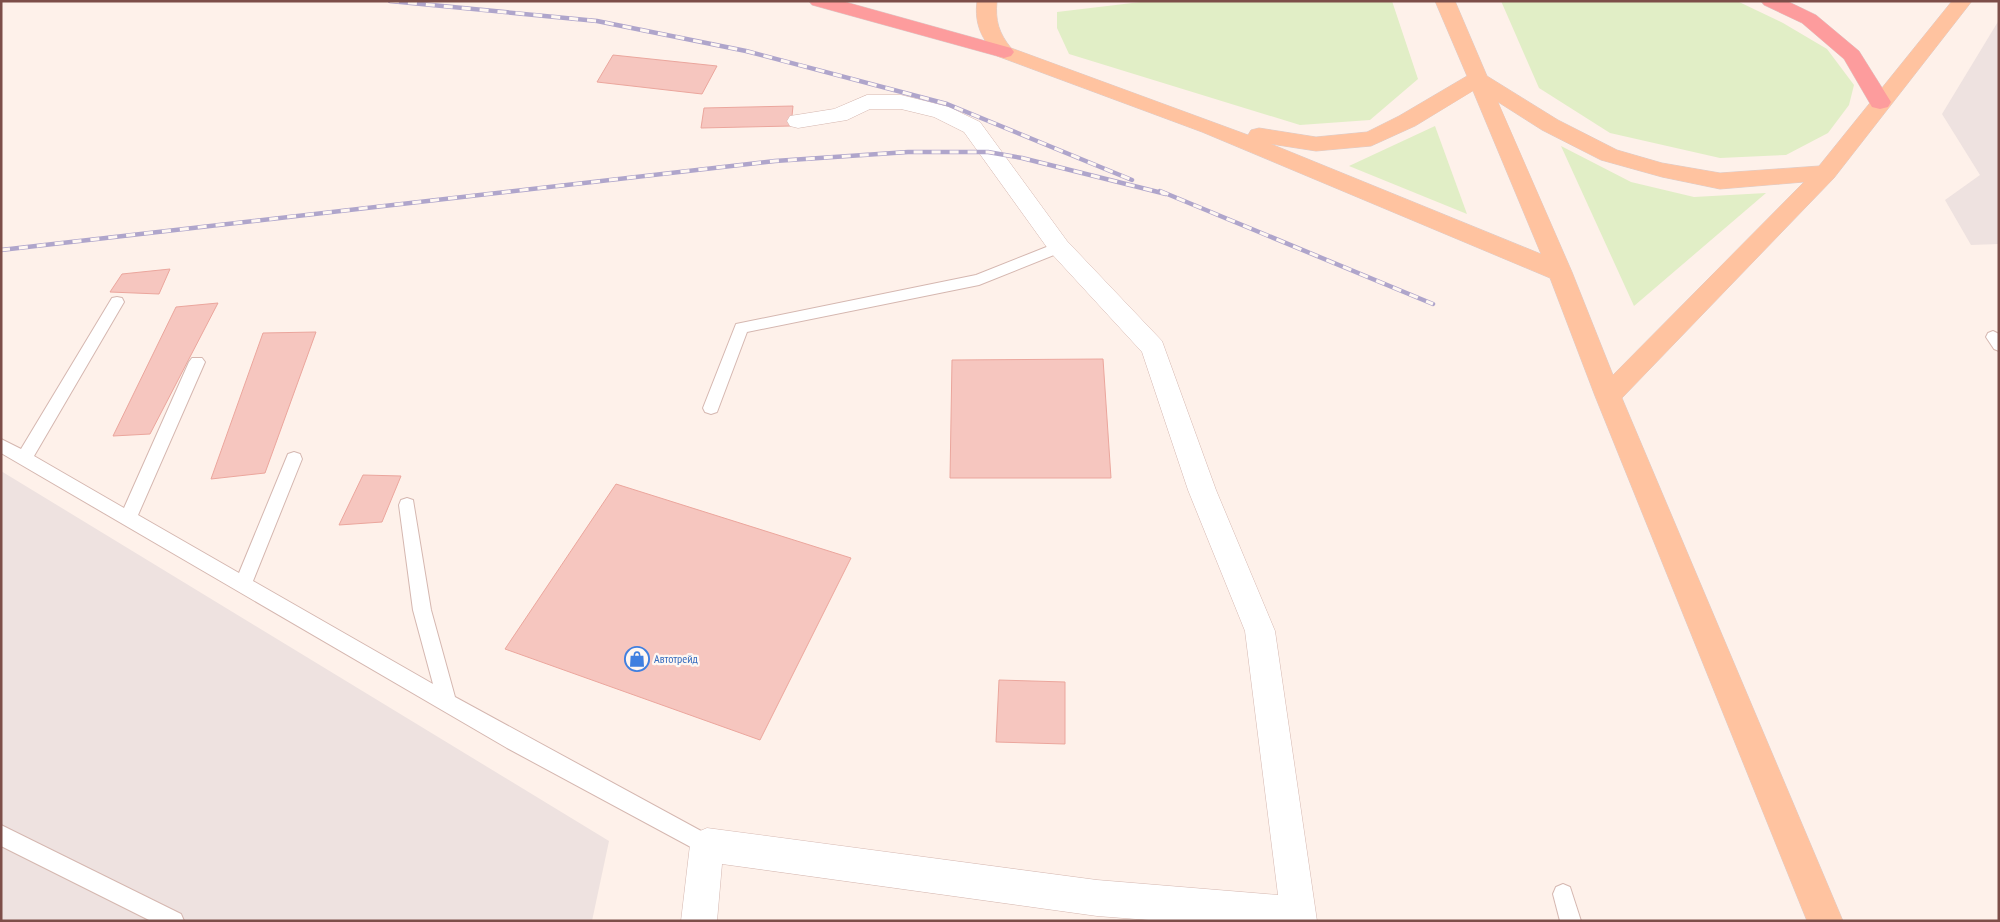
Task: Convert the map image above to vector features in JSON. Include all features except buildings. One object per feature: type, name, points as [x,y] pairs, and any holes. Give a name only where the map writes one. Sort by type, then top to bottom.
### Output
[{"type":"highway","points":[[819,1],[1004,52]]},
{"type":"highway","points":[[1771,1],[1810,19],[1852,55],[1880,102]]},
{"type":"main road","points":[[986,1],[985,19],[989,34],[1004,52],[1210,127],[1560,272]]},
{"type":"main road","points":[[1445,1],[1560,272],[1608,396],[1825,921]]},
{"type":"main road","points":[[1608,396],[1826,173],[1880,102],[1962,1]]},
{"type":"main road","points":[[1210,127],[1316,144],[1370,138],[1406,121],[1477,79]]},
{"type":"main road","points":[[1477,79],[1550,126],[1609,155],[1662,170],[1720,181],[1826,173]]},
{"type":"street","points":[[698,921],[706,845],[1097,898],[1299,918],[1260,631],[1202,490],[1153,348],[1059,247],[972,128],[941,112],[900,102],[867,102],[839,115],[798,121]]},
{"type":"lane","points":[[711,408],[741,328],[979,280],[1059,247]]},
{"type":"lane","points":[[24,458],[117,302]]},
{"type":"lane","points":[[128,518],[197,362]]},
{"type":"lane","points":[[1,444],[447,703],[706,845]]},
{"type":"lane","points":[[243,584],[294,459]]},
{"type":"lane","points":[[408,505],[422,610],[447,703]]},
{"type":"lane","points":[[1,835],[174,921]]},
{"type":"lane","points":[[1563,894],[1571,921]]},
{"type":"shaded area","points":[[1999,20],[1999,244],[1971,245],[1945,200],[1980,175],[1942,114]]},
{"type":"shaded area","points":[[1,471],[609,841],[592,921],[1,921]]},
{"type":"green space","points":[[1149,1],[1392,1],[1418,79],[1370,120],[1300,125],[1069,54],[1057,28],[1057,12]]},
{"type":"green space","points":[[1501,1],[1737,1],[1783,23],[1827,49],[1854,85],[1849,105],[1828,133],[1786,155],[1720,158],[1610,133],[1539,88]]},
{"type":"green space","points":[[1435,126],[1467,214],[1349,166]]},
{"type":"green space","points":[[1561,146],[1631,182],[1694,197],[1766,193],[1634,306]]},
{"type":"railway","points":[[390,1],[597,21],[746,51],[947,104],[1132,180]]},
{"type":"railway","points":[[1,250],[775,161],[908,152],[988,152],[1022,158],[1166,194]]},
{"type":"railway","points":[[1160,191],[1433,304]]},
{"type":"place","name":"Автотрейд","points":[[637,659]]}]
